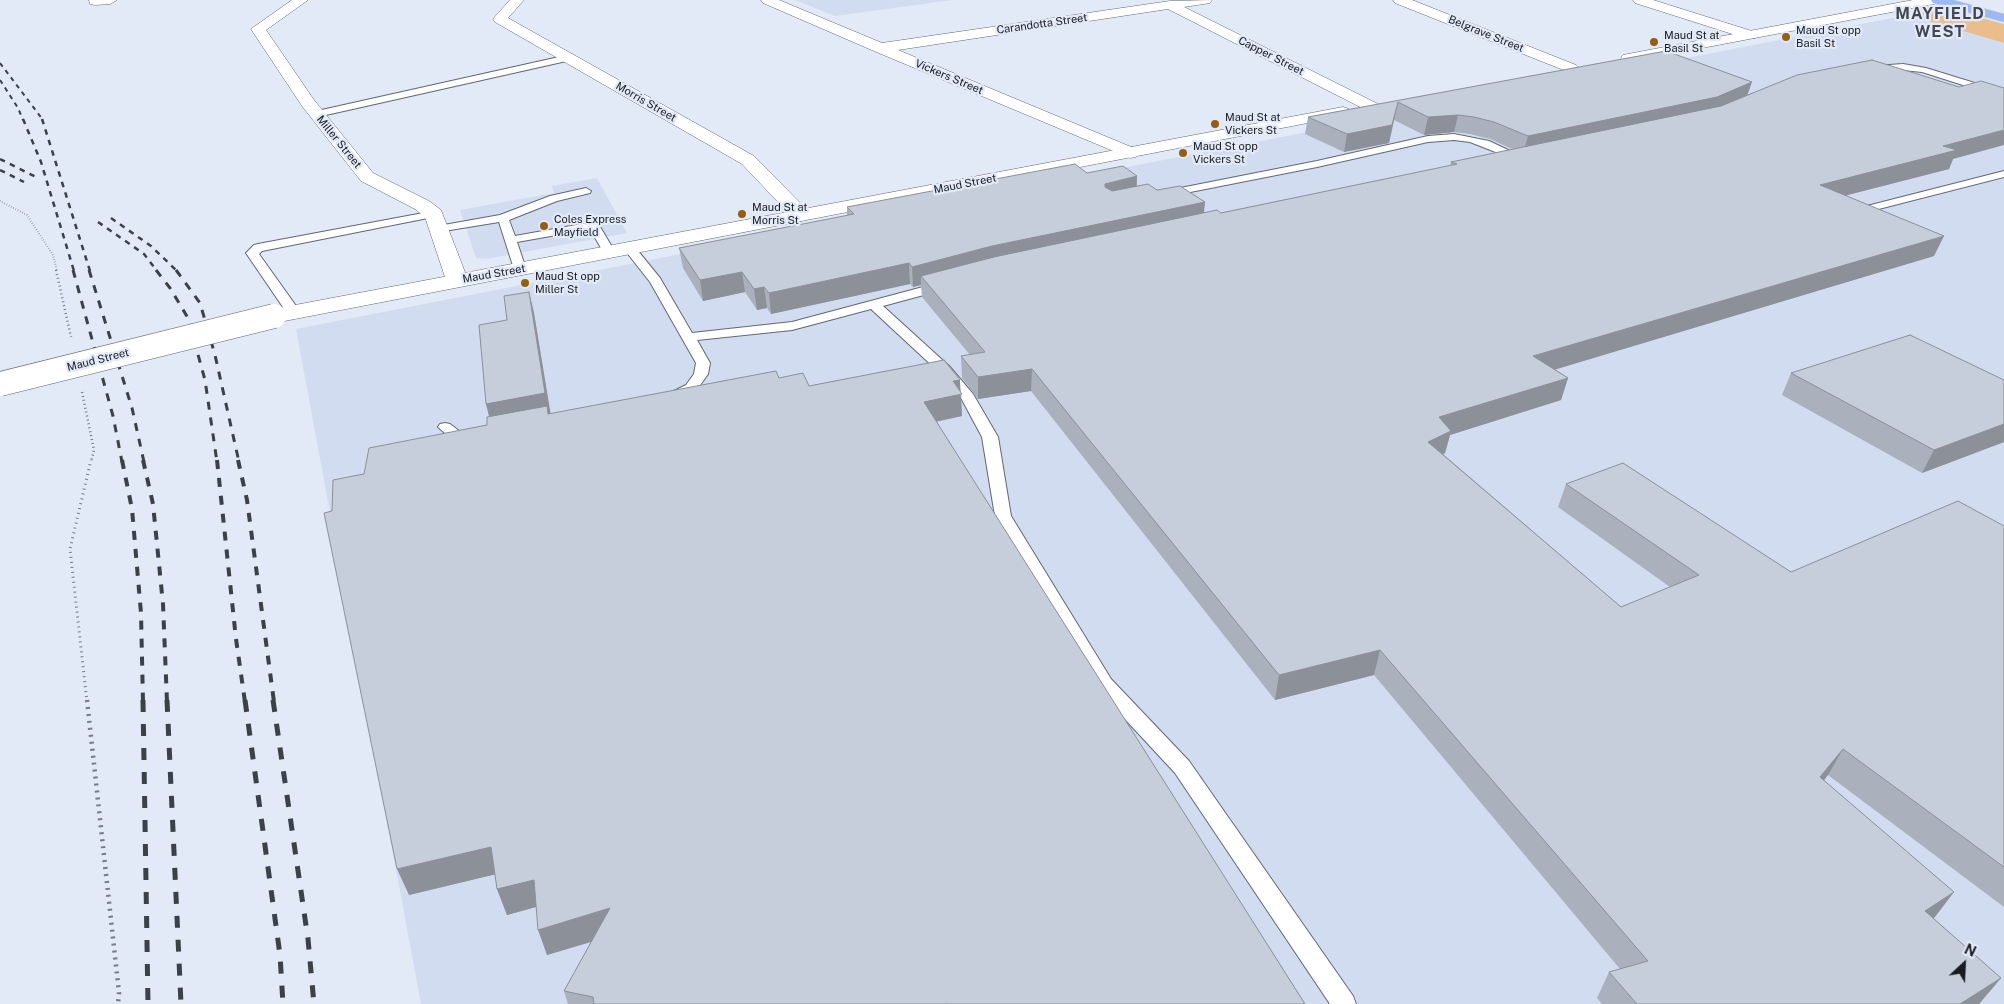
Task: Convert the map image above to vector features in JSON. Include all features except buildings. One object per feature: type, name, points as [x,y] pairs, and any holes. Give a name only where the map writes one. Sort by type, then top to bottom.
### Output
[{"type":"main road","points":[[1938,0],[2004,18]]},
{"type":"main road","points":[[1964,0],[2004,12]]},
{"type":"street","points":[[95,1],[110,0]]},
{"type":"street","name":"Miller Street","points":[[301,0],[258,29],[317,114],[367,177],[413,200],[436,222]]},
{"type":"street","name":"Morris Street","points":[[517,0],[500,19],[748,160],[801,215]]},
{"type":"street","name":"Vickers Street","points":[[768,0],[1130,153]]},
{"type":"street","name":"Carandotta Street","points":[[879,48],[1205,0]]},
{"type":"street","name":"Belgrave Street","points":[[1400,0],[1571,68]]},
{"type":"street","points":[[1640,0],[1750,35]]},
{"type":"street","points":[[1609,62],[1934,0]]},
{"type":"street","name":"Capper Street","points":[[1170,5],[1372,107]]},
{"type":"street","points":[[1543,74],[1590,65]]},
{"type":"street","name":"Maud Street","points":[[0,384],[284,314],[1391,103]]},
{"type":"street","points":[[436,222],[457,280]]},
{"type":"lane","points":[[317,114],[568,58]]},
{"type":"lane","points":[[1865,70],[1902,67],[1923,70],[2004,95]]},
{"type":"lane","points":[[1150,198],[1428,139],[1454,137],[1470,139],[1525,157]]},
{"type":"lane","points":[[1501,162],[1525,157]]},
{"type":"lane","points":[[1859,211],[2004,174]]},
{"type":"lane","points":[[284,314],[252,253],[258,248],[436,222],[503,218],[554,198],[586,191]]},
{"type":"lane","points":[[503,218],[520,269]]},
{"type":"lane","points":[[510,240],[593,226],[609,252]]},
{"type":"lane","points":[[630,248],[649,271],[703,363],[701,374],[691,388],[662,400]]},
{"type":"lane","points":[[688,338],[792,326],[956,282]]},
{"type":"lane","points":[[873,304],[945,370],[966,394],[990,437],[1003,516],[1104,684],[1182,767],[1344,1004]]},
{"type":"lane","points":[[445,427],[460,440],[480,436]]},
{"type":"path","points":[[0,201],[27,215],[53,255],[72,342]]},
{"type":"path","points":[[82,391],[94,450],[70,549],[119,993],[118,1004]]},
{"type":"shaded area","points":[[795,0],[952,0],[835,16]]},
{"type":"shaded area","points":[[1937,9],[1956,11],[2004,24],[2004,43],[1908,15]]},
{"type":"shaded area","points":[[1908,15],[2004,43],[2004,1004],[421,1004],[296,329]]},
{"type":"shaded area","name":"Coles Express Mayfield","points":[[597,178],[627,233],[486,259],[476,258],[460,210],[554,193],[552,186]]},
{"type":"railway","points":[[0,63],[43,120]]},
{"type":"railway","points":[[0,80],[18,108],[23,120]]},
{"type":"railway","points":[[23,119],[41,162],[74,271]]},
{"type":"railway","points":[[42,119],[90,271]]},
{"type":"railway","points":[[0,159],[38,178]]},
{"type":"railway","points":[[0,170],[24,182]]},
{"type":"railway","points":[[111,218],[151,246],[176,270]]},
{"type":"railway","points":[[98,222],[144,254],[157,271]]},
{"type":"railway","points":[[73,270],[113,416],[122,462]]},
{"type":"railway","points":[[89,270],[132,408],[144,462]]},
{"type":"railway","points":[[156,270],[170,288],[188,318],[205,380],[217,462]]},
{"type":"railway","points":[[176,270],[200,303],[215,355],[239,462]]},
{"type":"railway","points":[[122,460],[132,509],[141,613],[143,702]]},
{"type":"railway","points":[[143,460],[153,504],[163,604],[167,702]]},
{"type":"railway","points":[[217,460],[236,639],[245,702]]},
{"type":"railway","points":[[238,460],[247,500],[274,702]]},
{"type":"railway","points":[[143,700],[148,1004]]},
{"type":"railway","points":[[167,700],[181,1004]]},
{"type":"railway","points":[[245,700],[280,955],[283,1004]]},
{"type":"railway","points":[[273,700],[308,939],[314,1004]]},
{"type":"place","name":"Maud St opp Basil St","points":[[1786,37]]},
{"type":"place","name":"Maud St at Basil St","points":[[1654,42]]},
{"type":"place","name":"Maud St at Vickers St","points":[[1215,124]]},
{"type":"place","name":"Maud St opp Vickers St","points":[[1183,153]]},
{"type":"place","name":"Maud St at Morris St","points":[[742,214]]},
{"type":"place","name":"Coles Express Mayfield","points":[[544,226]]},
{"type":"place","name":"Maud St opp Miller St","points":[[525,283]]},
{"type":"district","name":"MAYFIELD WEST","points":[[1940,23]]}]
